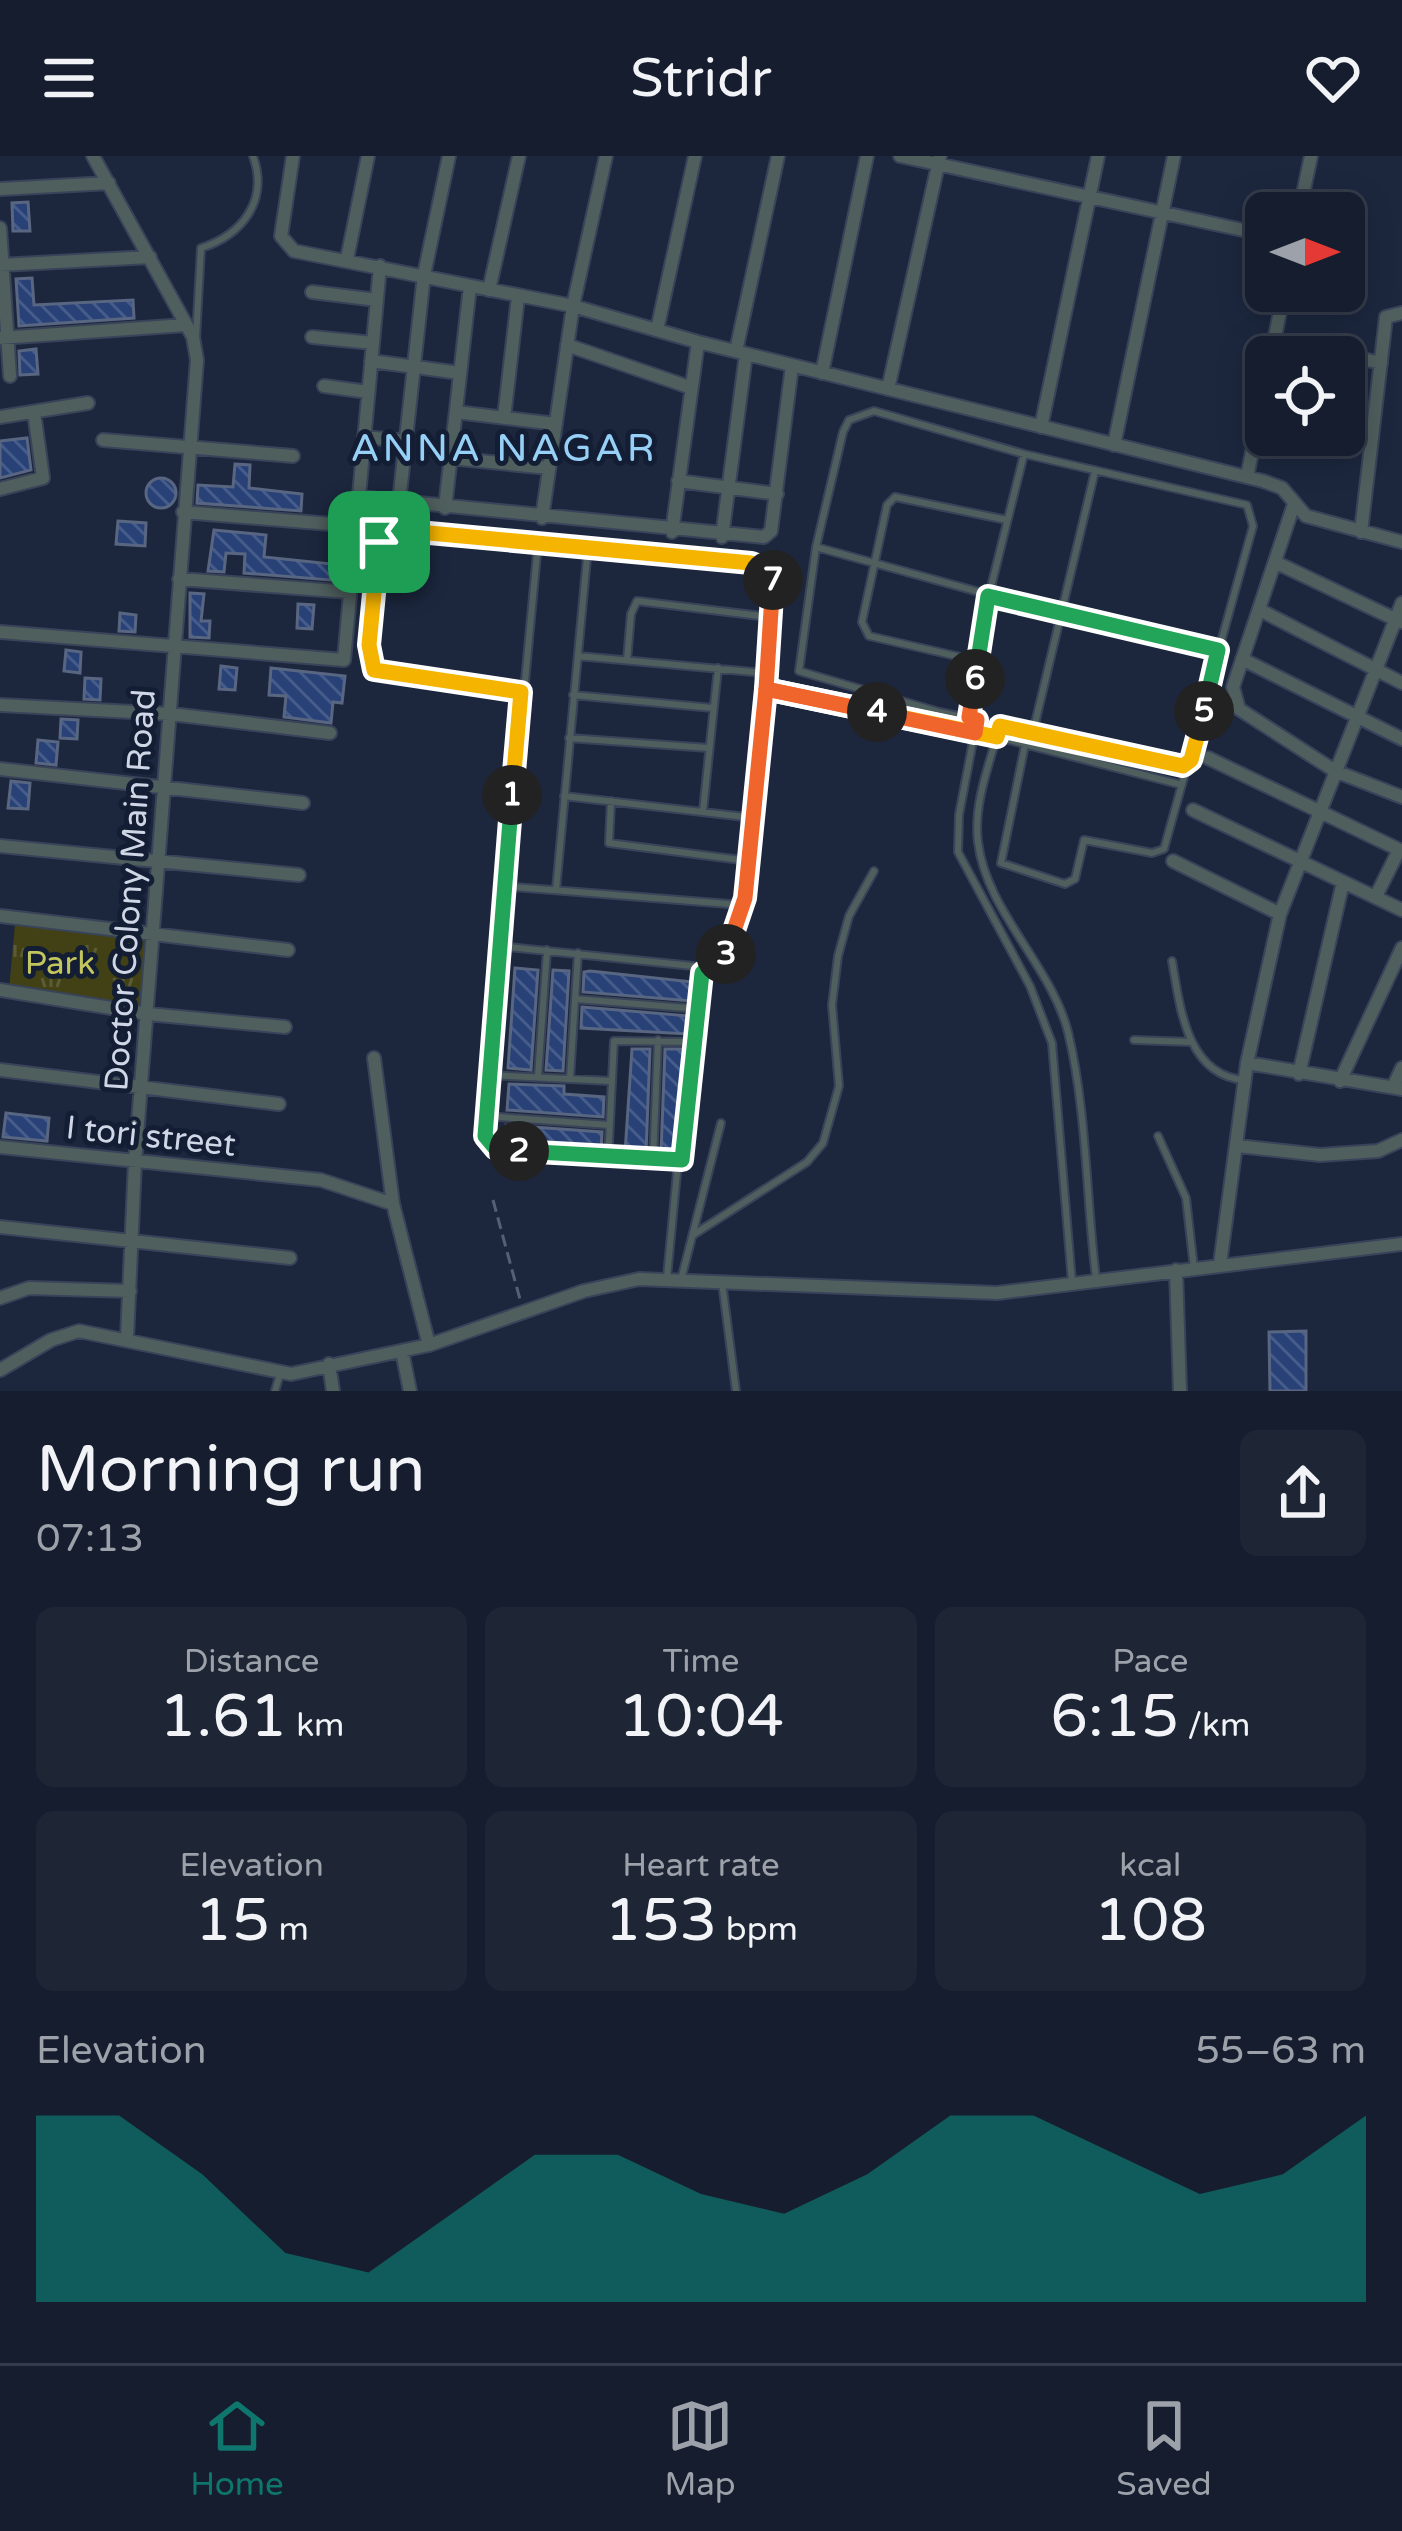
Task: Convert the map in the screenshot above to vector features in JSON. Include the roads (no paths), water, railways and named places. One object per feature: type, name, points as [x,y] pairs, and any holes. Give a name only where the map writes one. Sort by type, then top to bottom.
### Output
[{"type":"street","points":[[93,156],[196,349]]},
{"type":"street","points":[[293,156],[281,236],[284,246],[573,306],[698,342],[1247,477],[1282,488],[1293,507],[1324,524],[1402,542]]},
{"type":"street","points":[[347,260],[368,156]]},
{"type":"street","points":[[399,502],[424,275],[449,156]]},
{"type":"street","points":[[489,290],[519,156]]},
{"type":"street","points":[[542,518],[573,306],[607,156]]},
{"type":"street","points":[[657,330],[695,156]]},
{"type":"street","points":[[722,537],[741,352],[778,156]]},
{"type":"street","points":[[822,373],[867,156]]},
{"type":"street","points":[[900,156],[939,160],[1245,230]]},
{"type":"street","points":[[1041,427],[1098,156]]},
{"type":"street","points":[[1114,445],[1174,156]]},
{"type":"street","points":[[1303,192],[1311,156]]},
{"type":"street","points":[[888,389],[939,160]]},
{"type":"street","points":[[0,189],[109,183]]},
{"type":"street","points":[[0,228],[3,338],[10,376]]},
{"type":"street","points":[[1,265],[150,256]]},
{"type":"street","points":[[0,632],[340,662],[347,655],[380,266]]},
{"type":"street","points":[[445,508],[470,286]]},
{"type":"street","points":[[312,292],[376,300]]},
{"type":"street","points":[[504,418],[518,297]]},
{"type":"street","points":[[1361,532],[1386,317],[1402,314]]},
{"type":"street","points":[[3,338],[186,326]]},
{"type":"street","points":[[312,337],[373,343]]},
{"type":"street","points":[[673,532],[698,342]]},
{"type":"street","points":[[567,345],[689,387]]},
{"type":"street","name":"Doctor Colony Main Road","points":[[127,1337],[129,1244],[196,349]]},
{"type":"street","points":[[1365,360],[1381,363]]},
{"type":"street","points":[[371,361],[460,373]]},
{"type":"street","points":[[358,497],[757,539],[769,534],[792,365]]},
{"type":"street","points":[[324,386],[368,392]]},
{"type":"street","points":[[0,417],[88,404]]},
{"type":"street","points":[[0,489],[43,478],[34,412]]},
{"type":"street","points":[[456,412],[556,424]]},
{"type":"street","points":[[364,437],[406,442]]},
{"type":"street","points":[[104,440],[293,456]]},
{"type":"street","points":[[1247,477],[1251,456]]},
{"type":"street","points":[[450,458],[549,468]]},
{"type":"street","points":[[678,481],[777,494]]},
{"type":"street","points":[[1293,507],[1233,688],[1239,709],[1335,771],[1402,797]]},
{"type":"street","points":[[183,512],[356,526]]},
{"type":"street","points":[[1277,563],[1399,621]]},
{"type":"street","points":[[179,579],[350,592]]},
{"type":"street","points":[[1220,1264],[1246,1063],[1280,914],[1316,813],[1399,621],[1402,603]]},
{"type":"street","points":[[1260,610],[1402,683]]},
{"type":"street","points":[[1242,659],[1402,739]]},
{"type":"street","points":[[0,705],[171,714],[330,733]]},
{"type":"street","points":[[1208,758],[1401,850],[1376,896]]},
{"type":"street","points":[[0,769],[303,803]]},
{"type":"street","points":[[1193,810],[1402,910]]},
{"type":"street","points":[[0,846],[299,875]]},
{"type":"street","points":[[1173,861],[1280,914]]},
{"type":"street","points":[[1298,1074],[1343,882]]},
{"type":"street","points":[[0,916],[288,950]]},
{"type":"street","points":[[1340,1081],[1402,948]]},
{"type":"street","points":[[0,990],[148,1013],[285,1027]]},
{"type":"street","points":[[374,1058],[393,1204],[429,1345]]},
{"type":"street","points":[[1246,1063],[1397,1088],[1402,1068]]},
{"type":"street","points":[[0,1070],[279,1103]]},
{"type":"street","points":[[1238,1146],[1319,1156],[1378,1151],[1402,1140]]},
{"type":"street","name":"I tori street","points":[[0,1147],[296,1178],[393,1204]]},
{"type":"street","points":[[0,1227],[290,1258]]},
{"type":"street","points":[[0,1370],[51,1340],[79,1331],[127,1337],[280,1374],[429,1345],[616,1282],[667,1277],[997,1292],[1402,1244]]},
{"type":"street","points":[[1176,1270],[1180,1391]]},
{"type":"street","points":[[0,1298],[28,1288],[130,1291]]},
{"type":"street","points":[[402,1351],[410,1391]]},
{"type":"street","points":[[329,1364],[333,1391]]},
{"type":"lane","points":[[196,349],[196,264],[202,248],[238,233],[249,214],[256,191],[254,156]]},
{"type":"lane","points":[[1025,745],[1000,862],[1064,884],[1075,879],[1084,840],[1152,853],[1164,849],[1187,766],[1218,650],[1253,526],[1250,509],[1024,454],[874,411],[860,414],[843,432],[816,547],[799,671],[1000,726],[1187,766]]},
{"type":"lane","points":[[1024,454],[988,596],[958,852],[1037,1001],[1052,1043],[1072,1282]]},
{"type":"lane","points":[[1033,732],[1095,471]]},
{"type":"lane","points":[[978,661],[865,633],[862,622],[874,563],[887,505],[900,496],[1007,520]]},
{"type":"lane","points":[[521,692],[374,670],[369,645],[379,542],[386,532],[397,530],[588,547],[759,565],[773,579],[754,818],[742,905],[730,948],[702,973],[684,1156],[677,1162],[495,1148],[485,1136],[503,886],[538,543]]},
{"type":"lane","points":[[556,891],[588,547]]},
{"type":"lane","points":[[816,547],[988,596],[1218,650]]},
{"type":"lane","points":[[627,660],[631,614],[637,602],[770,617]]},
{"type":"lane","points":[[578,656],[766,673]]},
{"type":"lane","points":[[704,811],[718,668]]},
{"type":"lane","points":[[766,689],[997,737],[1182,784]]},
{"type":"lane","points":[[573,695],[714,709]]},
{"type":"lane","points":[[1000,726],[978,843],[988,876],[1051,988],[1066,1028],[1096,1280]]},
{"type":"lane","points":[[569,738],[710,748]]},
{"type":"lane","points":[[564,796],[754,818]]},
{"type":"lane","points":[[611,801],[609,843],[749,861]]},
{"type":"lane","points":[[693,1235],[807,1162],[823,1143],[838,1086],[832,1005],[838,956],[848,916],[874,871]]},
{"type":"lane","points":[[503,886],[742,905]]},
{"type":"lane","points":[[499,946],[693,966],[702,973]]},
{"type":"lane","points":[[538,1076],[547,950]]},
{"type":"lane","points":[[570,1078],[578,953]]},
{"type":"lane","points":[[1172,961],[1192,1042],[1223,1076],[1245,1080]]},
{"type":"lane","points":[[575,999],[700,1009]]},
{"type":"lane","points":[[608,1160],[616,1039],[697,1042]]},
{"type":"lane","points":[[653,1162],[658,1040]]},
{"type":"lane","points":[[1134,1040],[1192,1042]]},
{"type":"lane","points":[[488,1075],[610,1081]]},
{"type":"lane","points":[[485,1116],[609,1125]]},
{"type":"lane","points":[[682,1276],[721,1123]]},
{"type":"lane","points":[[1158,1136],[1174,1161],[1186,1198],[1194,1268]]},
{"type":"lane","points":[[667,1277],[677,1162]]},
{"type":"lane","points":[[722,1279],[736,1391]]},
{"type":"lane","points":[[275,1391],[280,1374]]},
{"type":"district","name":"ANNA NAGAR","points":[[504,447]]},
{"type":"park label","name":"Park","points":[[60,962]]}]
